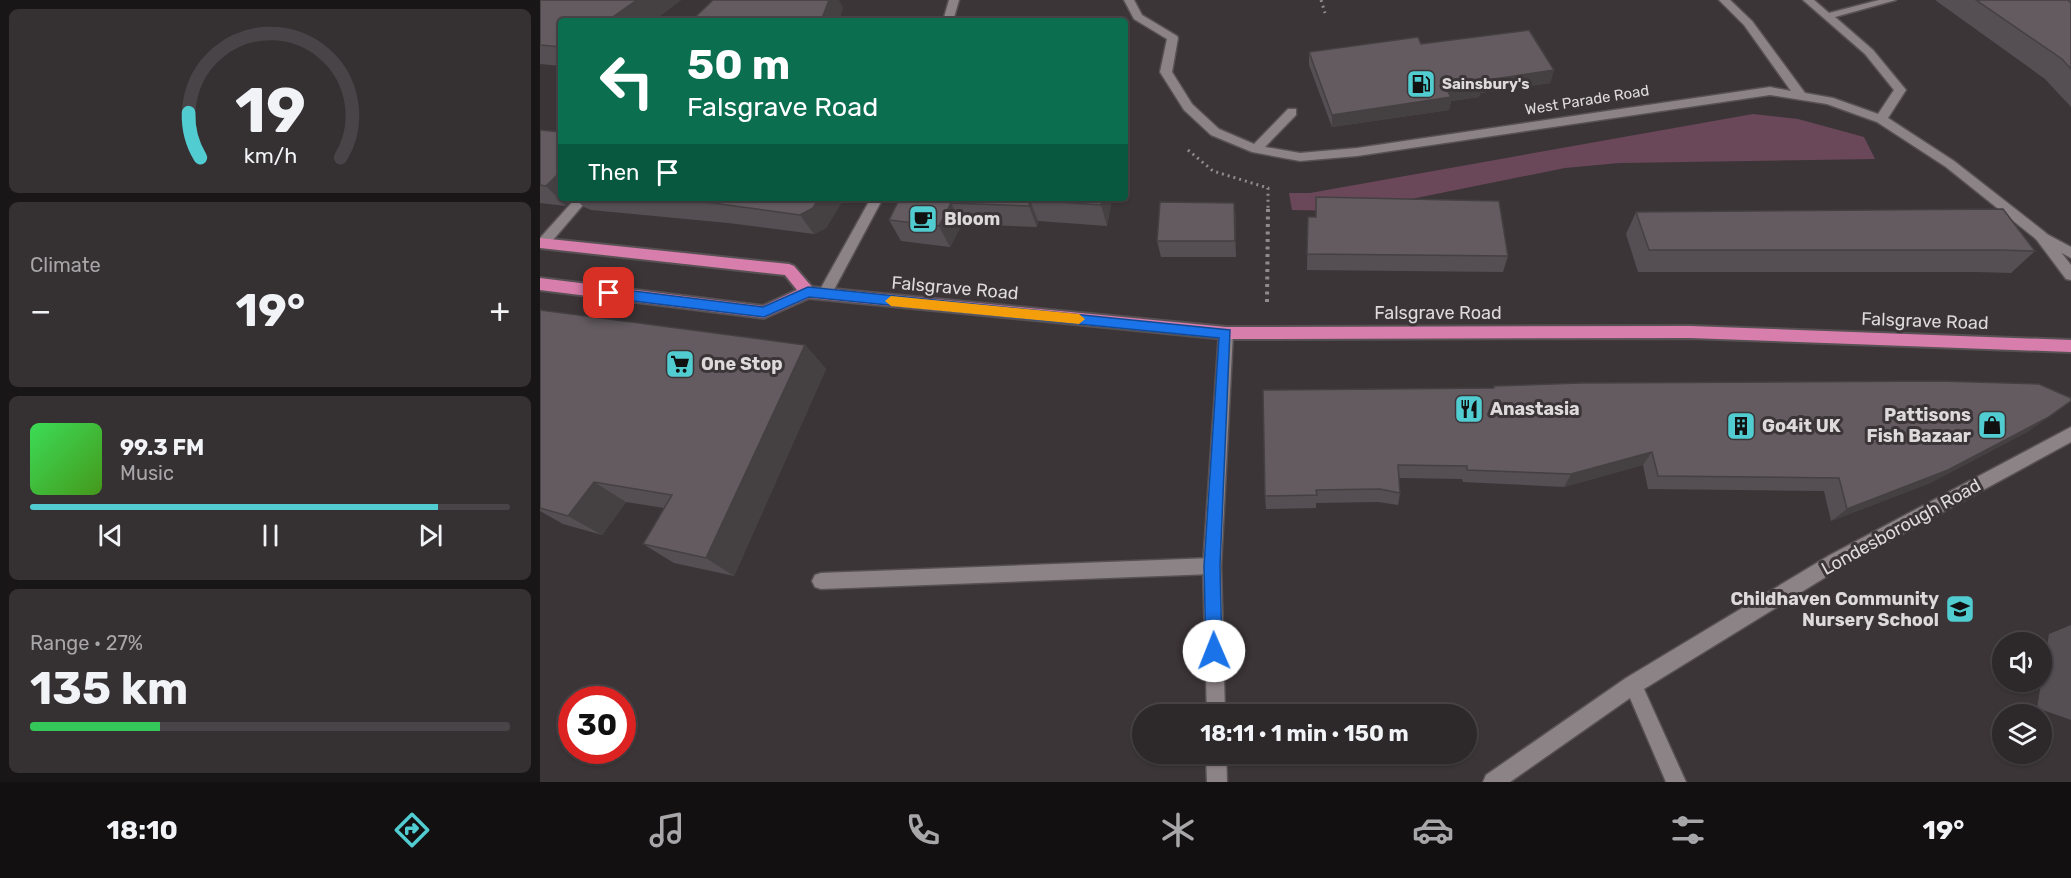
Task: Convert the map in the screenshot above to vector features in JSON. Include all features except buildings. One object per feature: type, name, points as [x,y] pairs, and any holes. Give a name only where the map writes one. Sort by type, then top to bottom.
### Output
[{"type":"highway","points":[[540,284],[764,312],[808,292],[789,270],[541,244]]},
{"type":"highway","name":"Falsgrave Road","points":[[808,292],[1226,333],[1690,332],[2071,346]]},
{"type":"street","points":[[949,18],[954,0]]},
{"type":"street","name":"West Parade Road","points":[[1129,0],[1138,17],[1173,38],[1166,72],[1188,107],[1215,132],[1256,149],[1300,157],[1358,152],[1770,91],[1829,101],[1881,119],[1950,164],[2041,236],[2071,254]]},
{"type":"street","points":[[1724,0],[1748,23],[1800,95]]},
{"type":"street","points":[[1808,0],[1869,51],[1900,90],[1881,119]]},
{"type":"street","points":[[1828,16],[1891,0]]},
{"type":"street","points":[[1256,149],[1292,112]]},
{"type":"street","points":[[541,244],[580,201]]},
{"type":"street","points":[[824,295],[875,201]]},
{"type":"street","name":"West Parade Road","points":[[2041,236],[2071,275]]},
{"type":"street","points":[[1216,704],[1212,566],[1226,333]]},
{"type":"street","name":"Londesborough Road","points":[[1493,782],[1633,684],[1836,561],[2071,434]]},
{"type":"street","points":[[821,581],[1212,566]]},
{"type":"street","points":[[1633,684],[1676,782]]},
{"type":"street","points":[[1216,764],[1217,782]]},
{"type":"path","points":[[1321,0],[1325,14]]},
{"type":"path","points":[[1187,149],[1213,171],[1268,188],[1267,333]]},
{"type":"shaded area","points":[[1753,114],[1798,119],[1864,137],[1875,159],[1619,163],[1565,168],[1352,211],[1292,210],[1289,193],[1310,193]]},
{"type":"slow traffic","points":[[891,301],[1079,319]]},
{"type":"place","name":"Sainsbury's","points":[[1421,84]]},
{"type":"place","name":"Bloom","points":[[923,219]]},
{"type":"place","name":"One Stop","points":[[680,364]]},
{"type":"place","name":"Anastasia","points":[[1469,409]]},
{"type":"place","name":"Pattisons Fish Bazaar","points":[[1992,425]]},
{"type":"place","name":"Go4it UK","points":[[1741,426]]},
{"type":"place","name":"Childhaven Community Nursery School","points":[[1960,609]]},
{"type":"route","points":[[609,293],[764,312],[808,292],[1226,333],[1212,566],[1214,651]]}]
